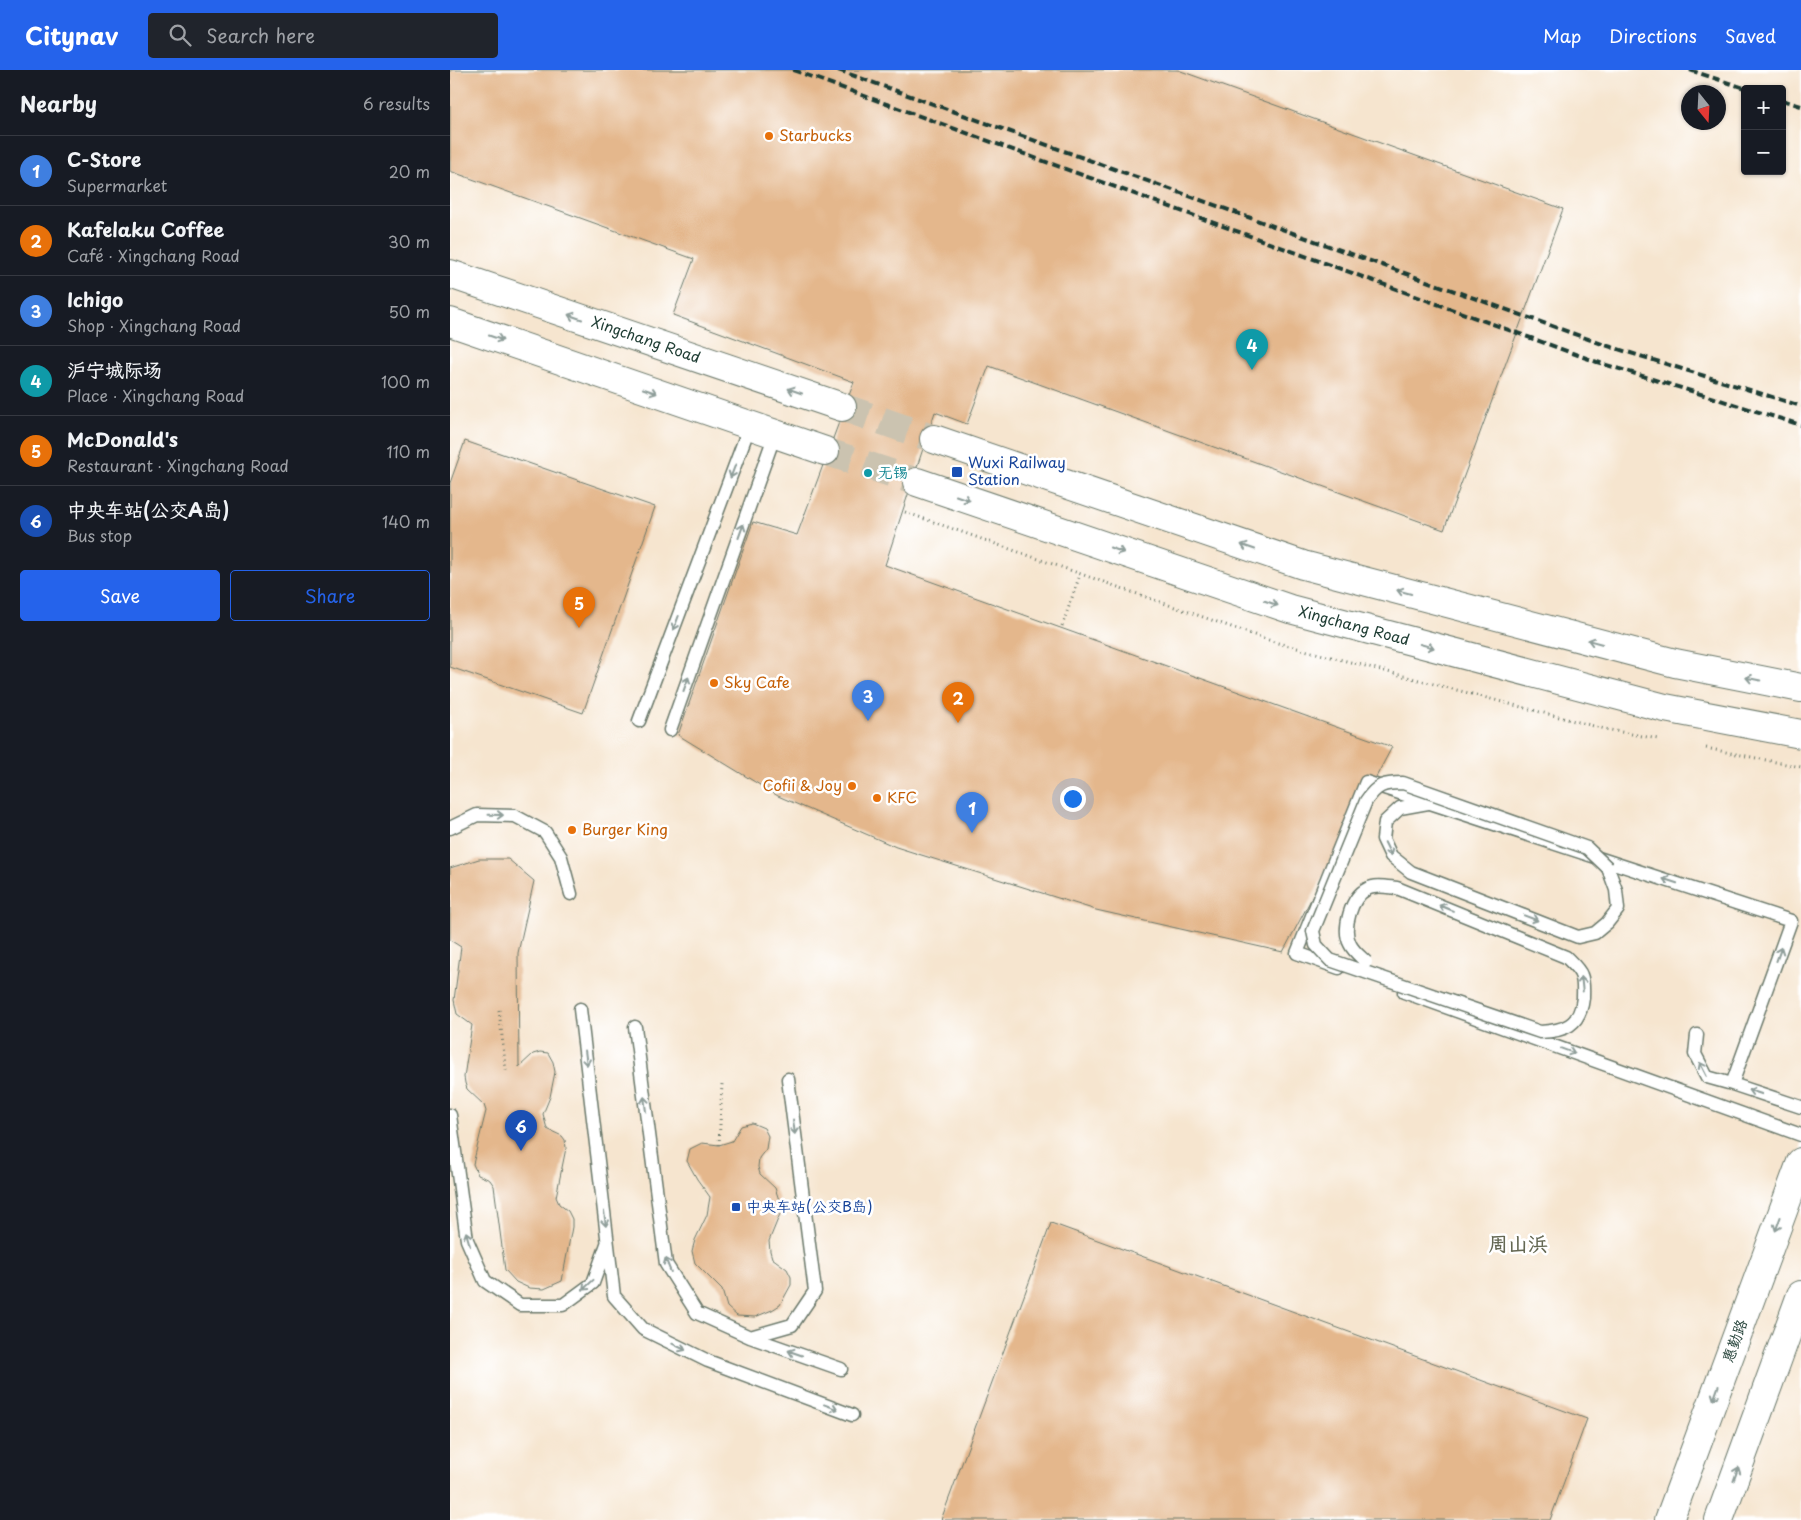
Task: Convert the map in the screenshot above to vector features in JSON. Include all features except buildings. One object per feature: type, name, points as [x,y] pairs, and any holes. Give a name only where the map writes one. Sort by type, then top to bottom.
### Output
[{"type":"main road","name":"Xingchang Road","points":[[450,274],[842,407]]},
{"type":"main road","points":[[450,322],[825,451]]},
{"type":"main road","points":[[934,439],[1303,566],[1675,663],[1801,688]]},
{"type":"main road","name":"Xingchang Road","points":[[917,482],[1290,609],[1665,708],[1801,734]]},
{"type":"main road","name":"惠勤路","points":[[1669,1520],[1801,1162]]},
{"type":"main road","points":[[1719,1520],[1801,1295]]},
{"type":"lane","points":[[639,721],[750,425]]},
{"type":"lane","points":[[670,730],[776,434]]},
{"type":"lane","points":[[1732,1084],[1791,921],[1366,782],[1297,953],[1801,1135]]},
{"type":"lane","points":[[1388,986],[1366,962],[1350,945],[1346,930],[1354,903],[1366,889],[1380,886],[1397,888],[1566,957],[1581,974],[1584,988],[1582,1007],[1574,1022],[1558,1032],[1540,1032],[1330,960],[1316,945],[1313,931],[1366,801],[1374,790],[1387,783],[1403,783],[1587,848],[1608,868],[1616,890],[1618,909],[1607,923],[1595,933],[1578,937],[1411,872],[1390,856],[1383,838],[1385,822],[1400,808],[1430,803]]},
{"type":"lane","points":[[450,828],[477,815],[515,816],[545,832],[561,857],[572,894]]},
{"type":"lane","points":[[580,1009],[614,1296],[643,1329],[708,1361],[852,1415]]},
{"type":"lane","points":[[635,1026],[666,1264],[697,1313],[750,1337],[841,1370]]},
{"type":"lane","points":[[1697,1035],[1695,1054],[1707,1077],[1801,1107]]},
{"type":"lane","points":[[750,1337],[792,1325],[815,1291],[788,1079]]},
{"type":"lane","points":[[450,1115],[467,1240],[485,1282],[520,1305],[563,1305],[592,1283],[607,1242]]},
{"type":"path","points":[[1062,626],[1080,575]]},
{"type":"path","points":[[499,1010],[506,1071]]},
{"type":"path","points":[[719,1145],[722,1084]]},
{"type":"tunnel","points":[[842,407],[934,439]]},
{"type":"tunnel","points":[[825,451],[917,482]]},
{"type":"railway","points":[[793,70],[1597,362],[1801,425]]},
{"type":"railway","points":[[838,70],[1605,345],[1801,406]]},
{"type":"railway","points":[[1690,70],[1741,87]]},
{"type":"railway","points":[[1786,101],[1801,106]]},
{"type":"place","name":"Starbucks","points":[[769,136]]},
{"type":"place","name":"沪宁城际场","points":[[1252,370]]},
{"type":"place","name":"Wuxi Railway Station","points":[[957,472]]},
{"type":"place","name":"无锡","points":[[868,473]]},
{"type":"place","name":"McDonald's","points":[[579,628]]},
{"type":"place","name":"Sky Cafe","points":[[714,683]]},
{"type":"place","name":"Ichigo","points":[[868,721]]},
{"type":"place","name":"Kafelaku Coffee","points":[[958,723]]},
{"type":"place","name":"Cofii & Joy","points":[[852,786]]},
{"type":"place","name":"KFC","points":[[877,798]]},
{"type":"place","name":"Burger King","points":[[572,830]]},
{"type":"place","name":"C-Store","points":[[972,833]]},
{"type":"place","name":"中央车站(公交A岛)","points":[[521,1151]]},
{"type":"place","name":"中央车站(公交B岛)","points":[[736,1207]]},
{"type":"district","name":"周山浜","points":[[1518,1244]]}]
